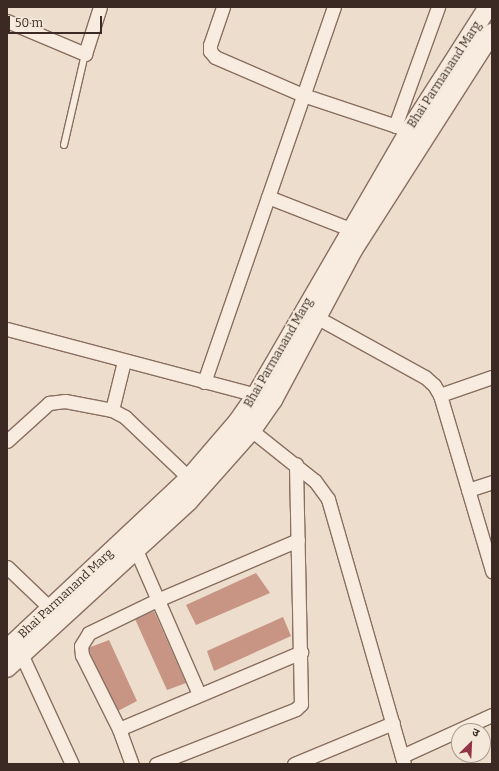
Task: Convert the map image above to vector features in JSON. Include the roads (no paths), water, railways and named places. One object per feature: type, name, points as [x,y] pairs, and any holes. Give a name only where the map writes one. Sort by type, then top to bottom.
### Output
[{"type":"street","points":[[7,22],[85,54],[100,7]]},
{"type":"street","points":[[223,7],[210,44],[210,51],[215,57],[303,95],[410,131],[438,7]]},
{"type":"street","points":[[204,382],[334,7]]},
{"type":"street","name":"Bhai Parmanand Marg","points":[[15,652],[136,550],[188,502],[245,425],[256,395],[350,229],[488,7]]},
{"type":"street","name":"Bhai Parmanand Marg","points":[[7,668],[15,652],[51,609],[273,400],[353,250],[410,131],[492,33]]},
{"type":"street","points":[[268,197],[350,229]]},
{"type":"street","points":[[318,318],[425,377],[440,395],[492,571]]},
{"type":"street","points":[[7,329],[273,400]]},
{"type":"street","points":[[112,410],[124,360]]},
{"type":"street","points":[[440,395],[492,377]]},
{"type":"street","points":[[7,441],[50,403],[65,401],[112,410],[137,426],[189,478]]},
{"type":"street","points":[[245,425],[296,464],[315,481],[328,499],[403,760],[492,715]]},
{"type":"street","points":[[156,764],[298,708],[302,701],[302,652],[296,464]]},
{"type":"street","points":[[468,490],[492,482]]},
{"type":"street","points":[[132,764],[119,729],[82,655],[81,646],[89,633],[157,600],[298,540]]},
{"type":"street","points":[[136,550],[199,694]]},
{"type":"street","points":[[7,567],[51,609]]},
{"type":"street","points":[[15,652],[72,764]]},
{"type":"street","points":[[119,729],[199,694],[302,652]]},
{"type":"street","points":[[294,764],[393,723]]},
{"type":"lane","points":[[64,145],[85,54]]}]
